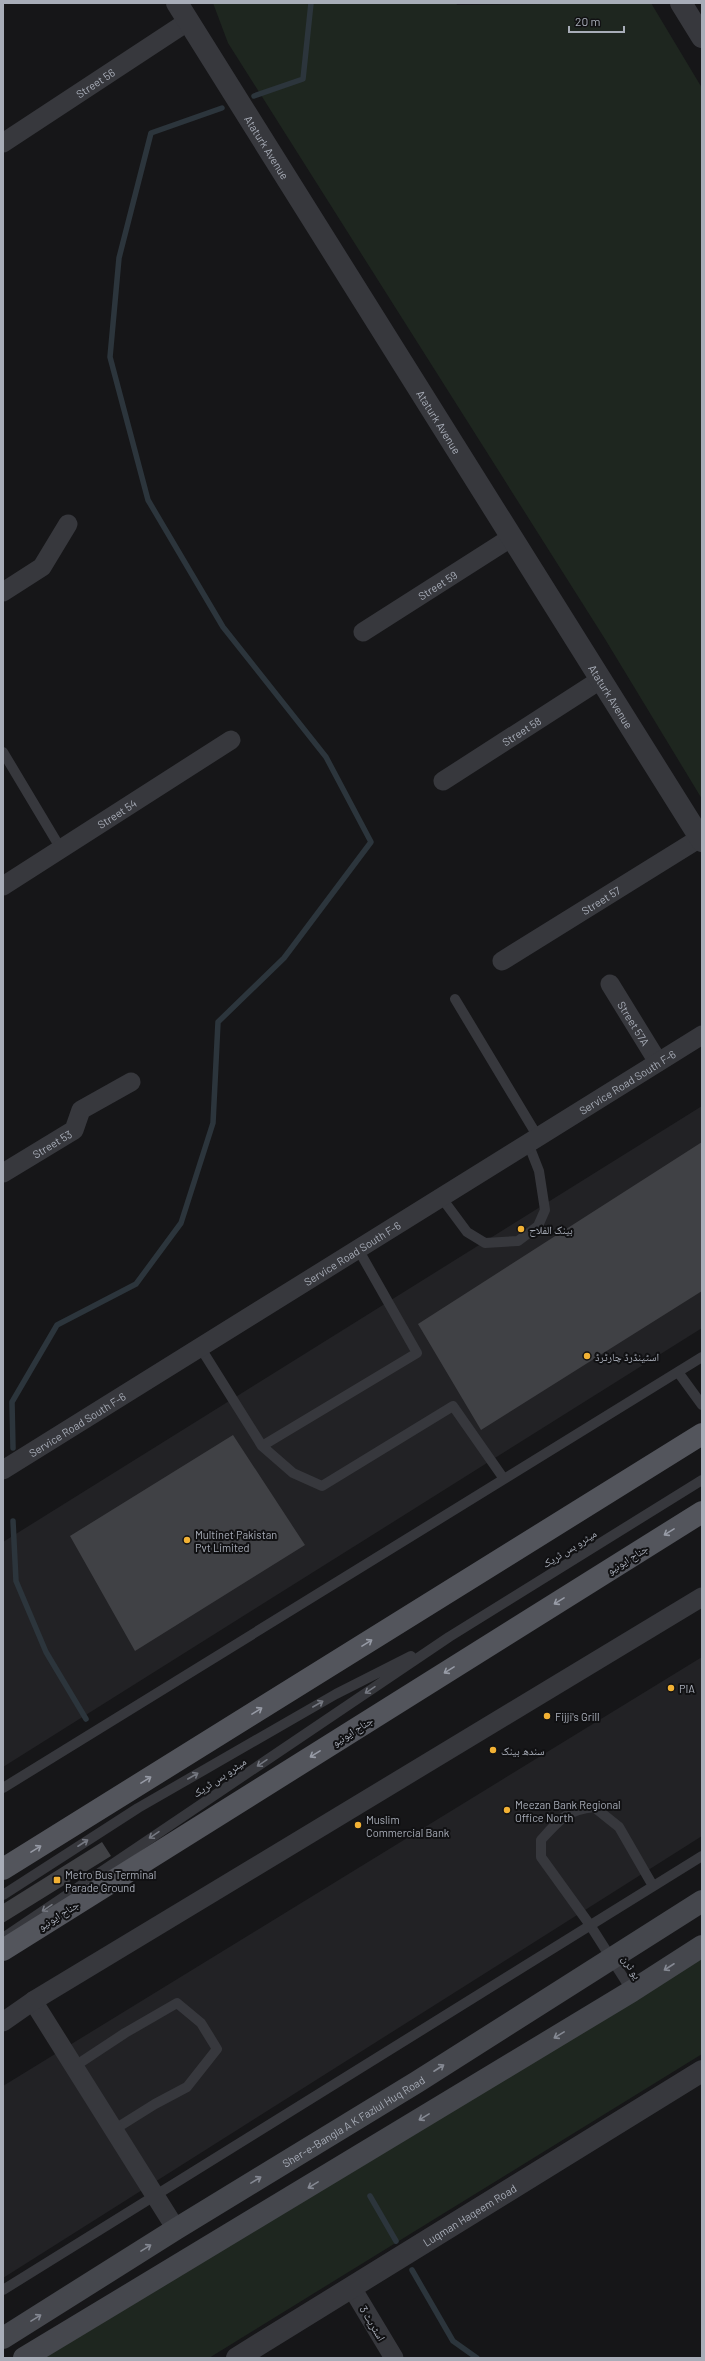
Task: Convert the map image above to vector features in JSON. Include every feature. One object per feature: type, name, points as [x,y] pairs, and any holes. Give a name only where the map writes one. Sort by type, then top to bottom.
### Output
[{"type":"main road","points":[[3,1870],[702,1434]]},
{"type":"main road","name":"جناح ایونیو","points":[[3,1950],[702,1512]]},
{"type":"main road","name":"Sher-e-Bangla A K Fazlul Huq Road","points":[[3,2338],[176,2229],[416,2082],[702,1900]]},
{"type":"main road","points":[[24,2358],[632,1991],[702,1946]]},
{"type":"street","name":"Ataturk Avenue","points":[[177,3],[192,20],[600,680],[701,839]]},
{"type":"street","points":[[681,3],[702,37]]},
{"type":"street","name":"Street 56","points":[[3,143],[192,20]]},
{"type":"street","points":[[3,592],[42,567],[68,524]]},
{"type":"street","name":"Street 59","points":[[363,632],[512,537]]},
{"type":"street","name":"Street 58","points":[[443,781],[600,680]]},
{"type":"street","name":"Street 54","points":[[3,886],[231,740]]},
{"type":"street","name":"Street 57","points":[[502,961],[701,839]]},
{"type":"street","name":"Street 57A","points":[[610,984],[658,1062]]},
{"type":"street","name":"Service Road South F-6","points":[[3,1470],[702,1035]]},
{"type":"street","name":"Street 53","points":[[3,1173],[74,1130],[81,1110],[131,1082]]},
{"type":"street","points":[[3,2022],[34,2001],[702,1597]]},
{"type":"street","points":[[34,2001],[176,2229]]},
{"type":"street","name":"Luqman Haqeem Road","points":[[237,2358],[702,2071]]},
{"type":"street","name":"اسٹریٹ 3","points":[[352,2288],[394,2358]]},
{"type":"lane","points":[[3,752],[61,849]]},
{"type":"lane","points":[[441,1197],[467,1232],[485,1243],[518,1241],[538,1226],[545,1210],[533,1140],[454,999]]},
{"type":"lane","points":[[262,1446],[416,1353],[358,1249]]},
{"type":"lane","points":[[200,1347],[262,1446],[293,1473],[322,1486],[453,1406],[504,1479]]},
{"type":"lane","points":[[3,1788],[702,1357]]},
{"type":"lane","points":[[678,1372],[702,1405]]},
{"type":"lane","name":"میٹرو بس ٹریک","points":[[3,1938],[449,1637],[702,1480]]},
{"type":"lane","name":"میٹرو بس ٹریک","points":[[3,1895],[138,1808],[336,1694],[449,1637]]},
{"type":"lane","name":"یو ٹرن","points":[[632,1991],[590,1925],[541,1857],[541,1840],[558,1822],[576,1809],[594,1807],[619,1827],[653,1886]]},
{"type":"lane","points":[[3,2290],[155,2194],[702,1856]]},
{"type":"lane","points":[[75,2066],[125,2033],[177,2003],[201,2023],[217,2049],[206,2065],[187,2087],[154,2104],[115,2129]]},
{"type":"shaded area","points":[[213,3],[456,3],[457,5],[651,3],[702,88],[702,799],[605,639],[228,43]]},
{"type":"shaded area","points":[[702,1106],[702,1328],[3,1767],[3,1542]]},
{"type":"shaded area","points":[[702,1657],[702,1836],[3,2278],[3,2086]]},
{"type":"shaded area","points":[[702,1940],[702,2054],[209,2358],[43,2358]]},
{"type":"building","points":[[702,1142],[702,1291],[481,1430],[418,1324]]},
{"type":"building","name":"Multinet Pakistan Pvt Limited","points":[[233,1435],[305,1545],[135,1651],[70,1536]]},
{"type":"building","name":"Metro Bus Terminal Parade Ground","points":[[102,1842],[111,1856],[3,1923],[3,1904]]},
{"type":"waterway","points":[[254,96],[303,79],[311,3]]},
{"type":"waterway","points":[[13,1448],[12,1402],[57,1325],[136,1284],[181,1223],[213,1123],[218,1022],[284,958],[371,842],[326,757],[223,627],[148,500],[110,357],[119,258],[151,133],[222,108]]},
{"type":"waterway","points":[[13,1521],[16,1581],[46,1652],[86,1719]]},
{"type":"waterway","points":[[370,2196],[396,2241]]},
{"type":"waterway","points":[[412,2270],[453,2341],[477,2358]]},
{"type":"place","name":"بینک الفلاح","points":[[521,1229]]},
{"type":"place","name":"اسٹینڈرڈ چارٹرڈ","points":[[587,1356]]},
{"type":"place","name":"Multinet Pakistan Pvt Limited","points":[[187,1540]]},
{"type":"place","name":"PIA","points":[[671,1688]]},
{"type":"place","name":"Fijji's Grill","points":[[547,1716]]},
{"type":"place","name":"سندھ بینک","points":[[493,1750]]},
{"type":"place","name":"Meezan Bank Regional Office North","points":[[507,1810]]},
{"type":"place","name":"Muslim Commercial Bank","points":[[358,1825]]},
{"type":"place","name":"Metro Bus Terminal Parade Ground","points":[[57,1880]]}]
